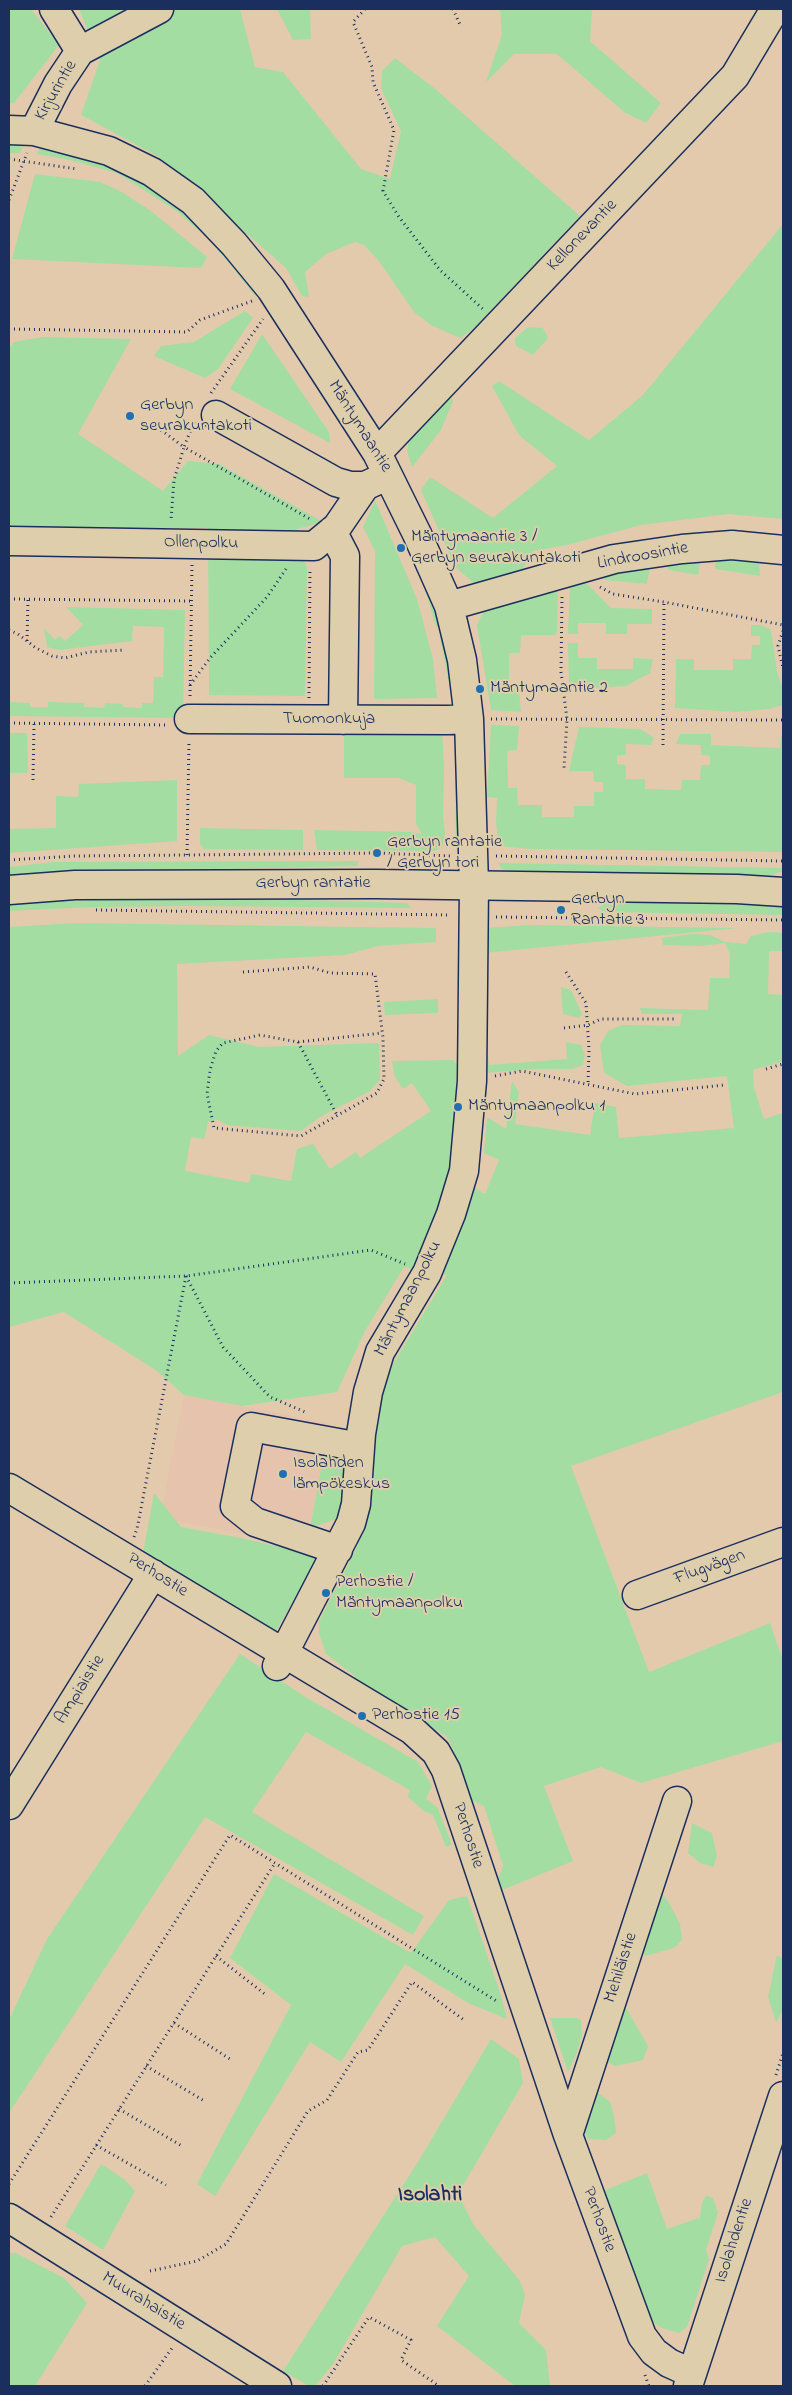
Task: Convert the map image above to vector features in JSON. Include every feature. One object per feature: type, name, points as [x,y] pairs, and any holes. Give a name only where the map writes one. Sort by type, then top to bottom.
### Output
[{"type":"street","points":[[54,9],[80,51]]},
{"type":"street","name":"Kirjurintie","points":[[21,130],[58,84],[80,51],[159,9]]},
{"type":"street","name":"Kellonevantie","points":[[377,472],[499,324],[734,76],[776,9]]},
{"type":"street","name":"Mäntymaantie","points":[[21,130],[108,151],[152,172],[192,201],[234,244],[271,289],[377,472],[449,606],[462,660],[482,719],[473,855],[474,886]]},
{"type":"street","points":[[216,415],[336,482],[350,486],[377,472]]},
{"type":"street","points":[[343,720],[345,556],[312,541],[377,472]]},
{"type":"street","name":"Ollenpolku","points":[[9,541],[169,543],[312,541]]},
{"type":"street","name":"Lindroosintie","points":[[449,606],[614,559],[690,548],[732,545],[783,550]]},
{"type":"street","name":"Tuomonkuja","points":[[180,722],[482,719]]},
{"type":"street","name":"Gerbyn rantatie","points":[[9,890],[84,885],[474,886],[783,892]]},
{"type":"street","name":"Gerbyn rantatie","points":[[737,890],[783,885]]},
{"type":"street","name":"Mäntymaanpolku","points":[[280,1660],[341,1546],[351,1523],[356,1504],[360,1447],[368,1392],[380,1352],[427,1273],[451,1214],[464,1171],[472,1081],[474,886]]},
{"type":"street","points":[[341,1546],[255,1522],[235,1506],[251,1427],[360,1447]]},
{"type":"street","name":"Perhostie","points":[[9,1488],[153,1574],[280,1660],[412,1730],[436,1752],[446,1770],[568,2135],[642,2336],[654,2352],[690,2380]]},
{"type":"street","name":"Flugvägen","points":[[637,1595],[783,1542]]},
{"type":"street","name":"Ampiaistie","points":[[9,1805],[153,1574]]},
{"type":"street","name":"Mehiläistie","points":[[568,2135],[677,1801]]},
{"type":"street","name":"Isolahdentie","points":[[690,2380],[783,2096]]},
{"type":"street","name":"Muurahaistie","points":[[9,2218],[277,2386]]},
{"type":"path","points":[[365,9],[353,22],[372,67],[373,82],[394,130],[383,191],[399,217],[440,270],[499,324]]},
{"type":"path","points":[[453,9],[461,27]]},
{"type":"path","points":[[9,200],[20,176],[21,130]]},
{"type":"path","points":[[9,329],[188,332],[200,320],[253,300]]},
{"type":"path","points":[[161,430],[184,446],[174,480],[169,543]]},
{"type":"path","points":[[190,686],[210,658],[267,598],[293,560],[312,541]]},
{"type":"path","points":[[309,704],[312,541]]},
{"type":"path","points":[[564,768],[567,719],[561,672],[573,571],[613,594],[783,625]]},
{"type":"path","points":[[9,599],[192,601]]},
{"type":"path","points":[[27,641],[28,600]]},
{"type":"path","points":[[663,745],[664,602]]},
{"type":"path","points":[[9,630],[52,656],[65,658],[89,652],[124,650]]},
{"type":"path","points":[[783,631],[778,646],[783,668]]},
{"type":"path","points":[[482,719],[783,720]]},
{"type":"path","points":[[9,723],[180,722]]},
{"type":"path","points":[[33,780],[34,723]]},
{"type":"path","points":[[9,860],[75,856],[187,854],[473,855],[783,861]]},
{"type":"path","points":[[95,910],[783,920]]},
{"type":"path","points":[[242,972],[310,966],[330,973],[375,974],[382,1033],[384,1079],[377,1093],[301,1136],[214,1128],[207,1094],[210,1070],[216,1052],[223,1043],[260,1035],[298,1042],[382,1033]]},
{"type":"path","points":[[566,972],[586,1003],[588,1084]]},
{"type":"path","points":[[564,1028],[588,1025],[600,1019],[676,1019]]},
{"type":"path","points":[[298,1042],[337,1116]]},
{"type":"path","points":[[766,1069],[783,1064]]},
{"type":"path","points":[[472,1081],[522,1071],[635,1094],[725,1084]]},
{"type":"path","points":[[9,1283],[186,1276],[371,1250],[427,1273]]},
{"type":"path","points":[[186,1276],[223,1347],[270,1397],[306,1412]]},
{"type":"path","points":[[126,1557],[137,1529],[186,1276]]},
{"type":"path","points":[[9,2184],[230,1835],[505,2006],[526,2013]]},
{"type":"path","points":[[38,2236],[276,1863]]},
{"type":"path","points":[[216,1956],[266,1995]]},
{"type":"path","points":[[150,2271],[197,2261],[226,2244],[308,2111],[327,2100],[358,2052],[368,2050],[412,1982],[464,2020]]},
{"type":"path","points":[[174,2023],[230,2059]]},
{"type":"path","points":[[146,2066],[206,2102]]},
{"type":"path","points":[[119,2109],[182,2146]]},
{"type":"path","points":[[96,2145],[166,2185]]},
{"type":"path","points":[[323,2386],[369,2317],[411,2340],[401,2360],[439,2386]]},
{"type":"path","points":[[146,2386],[172,2347],[164,2342]]},
{"type":"path","points":[[643,2369],[649,2386]]},
{"type":"shaded area","points":[[184,1395],[330,1423],[306,1546],[160,1518]]},
{"type":"green space","points":[[9,9],[31,9],[59,45],[14,103],[9,103]]},
{"type":"green space","points":[[79,9],[240,9],[255,67],[283,72],[361,169],[390,179],[401,131],[381,88],[382,71],[395,58],[434,88],[580,216],[473,329],[460,338],[431,325],[414,312],[379,261],[364,245],[355,242],[326,254],[305,272],[309,297],[302,296],[286,268],[159,157],[81,115],[100,60]]},
{"type":"green space","points":[[277,9],[310,9],[311,39],[293,40]]},
{"type":"green space","points":[[500,9],[592,9],[590,41],[661,103],[646,123],[624,112],[557,54],[514,54],[486,82],[502,35]]},
{"type":"green space","points":[[9,141],[25,142],[20,153],[9,153]]},
{"type":"green space","points":[[40,148],[74,153],[121,169],[183,208],[259,291],[255,296],[208,239],[178,212],[117,173],[70,160],[37,154]]},
{"type":"green space","points":[[35,174],[100,182],[122,192],[151,211],[207,257],[201,268],[12,259]]},
{"type":"green space","points":[[783,224],[783,519],[728,514],[641,525],[567,545],[533,551],[518,576],[475,584],[455,567],[421,490],[430,477],[493,518],[557,466],[519,435],[492,386],[499,381],[589,440],[643,395]]},
{"type":"green space","points":[[245,311],[253,318],[218,369],[205,378],[154,356],[161,346],[194,342]]},
{"type":"green space","points":[[281,322],[365,450],[360,455],[275,323]]},
{"type":"green space","points":[[528,327],[543,328],[548,338],[533,355],[516,346],[515,338]]},
{"type":"green space","points":[[262,334],[329,432],[330,443],[230,389]]},
{"type":"green space","points":[[43,337],[131,339],[78,434],[163,491],[188,461],[219,464],[323,522],[297,529],[307,570],[305,696],[209,695],[208,528],[9,528],[9,348],[14,342]]},
{"type":"green space","points":[[450,393],[453,401],[441,430],[412,467],[407,451],[410,430]]},
{"type":"green space","points":[[375,500],[417,599],[433,659],[437,698],[374,699],[375,551],[363,527]]},
{"type":"green space","points":[[719,558],[759,561],[760,576],[715,569],[715,560]]},
{"type":"green space","points":[[684,560],[700,562],[698,575],[668,570],[667,562]]},
{"type":"green space","points":[[650,567],[647,584],[605,580],[601,575]]},
{"type":"green space","points":[[420,572],[444,626],[436,627]]},
{"type":"green space","points":[[584,581],[611,608],[652,609],[652,624],[627,624],[627,634],[606,634],[606,623],[578,623],[578,634],[568,634],[570,583]]},
{"type":"green space","points":[[558,586],[557,632],[555,635],[521,635],[520,653],[509,653],[509,689],[519,689],[521,712],[491,710],[477,625],[484,610]]},
{"type":"green space","points":[[66,607],[185,610],[183,718],[9,716],[10,702],[30,703],[30,707],[48,707],[48,702],[84,703],[84,707],[104,708],[105,703],[122,704],[123,707],[142,708],[142,703],[153,703],[154,677],[163,677],[164,627],[133,626],[132,641],[59,650],[47,647],[44,628],[55,640],[60,636],[65,641],[83,625]]},
{"type":"green space","points":[[751,625],[760,625],[770,629],[777,672],[783,689],[783,705],[769,709],[736,712],[675,708],[676,659],[694,659],[694,670],[733,670],[733,659],[751,659],[752,645],[760,645],[760,636],[751,636]]},
{"type":"green space","points":[[447,635],[458,694],[453,705],[440,637]]},
{"type":"green space","points":[[568,643],[578,643],[578,658],[597,658],[597,669],[633,669],[633,658],[653,659],[650,673],[626,686],[593,688],[569,683]]},
{"type":"green space","points":[[491,725],[519,726],[517,750],[507,751],[508,788],[517,788],[518,805],[542,805],[542,817],[574,817],[574,806],[594,806],[594,792],[603,792],[603,782],[594,782],[593,771],[569,771],[579,727],[640,729],[654,738],[651,745],[626,744],[626,755],[617,755],[617,764],[626,765],[626,779],[645,779],[645,789],[681,790],[682,780],[700,780],[701,765],[710,765],[710,756],[701,755],[701,745],[676,744],[680,734],[711,734],[711,745],[780,748],[781,736],[783,736],[783,852],[532,849],[499,846],[496,823],[497,798],[487,797]]},
{"type":"green space","points":[[344,729],[442,731],[445,834],[442,847],[434,851],[317,850],[314,830],[411,832],[422,834],[416,824],[416,785],[399,778],[344,778]]},
{"type":"green space","points":[[9,733],[27,733],[28,773],[9,773]]},
{"type":"green space","points":[[455,733],[463,742],[463,849],[456,848]]},
{"type":"green space","points":[[177,780],[177,841],[9,853],[9,829],[56,828],[56,796],[78,797],[79,784]]},
{"type":"green space","points":[[200,828],[303,830],[303,850],[204,849],[200,844]]},
{"type":"green space","points":[[358,861],[358,866],[51,873],[9,876],[9,867],[54,862]]},
{"type":"green space","points":[[498,863],[783,868],[783,871],[766,877],[515,872],[502,869]]},
{"type":"green space","points":[[188,897],[407,903],[411,908],[188,906],[93,907],[9,911],[9,904],[98,899]]},
{"type":"green space","points":[[610,901],[783,906],[783,915],[604,912],[598,908]]},
{"type":"green space","points":[[76,923],[436,928],[436,942],[378,946],[345,955],[177,964],[178,1056],[209,1035],[259,1047],[379,1043],[380,1080],[370,1091],[320,1117],[301,1131],[227,1125],[218,1120],[208,1122],[204,1139],[191,1137],[185,1171],[249,1183],[251,1174],[291,1181],[297,1149],[313,1144],[330,1169],[356,1152],[360,1158],[431,1111],[412,1083],[403,1089],[395,1077],[392,1061],[453,1060],[457,1065],[453,1174],[485,1194],[499,1160],[484,1153],[487,1117],[506,1129],[512,1081],[519,1092],[515,1124],[590,1135],[595,1103],[616,1107],[619,1138],[734,1128],[727,1076],[627,1086],[604,1073],[600,1045],[608,1031],[622,1025],[680,1026],[682,1014],[642,1014],[640,1008],[708,1010],[710,978],[729,978],[730,954],[725,943],[701,946],[663,945],[662,938],[692,934],[710,935],[725,942],[746,944],[751,936],[769,932],[783,933],[783,951],[769,951],[768,994],[783,995],[783,1061],[753,1070],[754,1088],[764,1119],[783,1113],[783,1392],[571,1466],[649,1672],[770,1623],[783,1661],[783,1741],[641,1783],[601,1767],[544,1786],[573,1861],[500,1891],[497,1882],[503,1866],[484,1806],[470,1800],[451,1744],[446,1736],[382,1697],[353,1682],[355,1676],[326,1654],[319,1633],[319,1621],[357,1547],[366,1507],[382,1396],[390,1369],[447,1275],[404,1267],[365,1331],[337,1392],[242,1406],[184,1395],[157,1371],[64,1312],[9,1327],[9,927]]},
{"type":"green space","points":[[529,925],[737,928],[484,953],[485,928]]},
{"type":"green space","points":[[561,987],[571,990],[582,1014],[579,1018],[563,1014]]},
{"type":"green space","points":[[438,999],[438,1013],[385,1015],[384,1002]]},
{"type":"green space","points":[[566,1042],[581,1045],[585,1055],[583,1065],[573,1069],[535,1069],[484,1073],[487,1044],[489,1065],[567,1059]]},
{"type":"green space","points":[[325,1448],[348,1468],[337,1519],[310,1528]]},
{"type":"green space","points":[[154,1493],[181,1527],[241,1538],[319,1556],[276,1631],[269,1631],[143,1553]]},
{"type":"green space","points":[[240,1654],[304,1696],[418,1762],[432,1786],[426,1799],[437,1807],[452,1845],[446,1847],[433,1815],[424,1811],[408,1797],[410,1790],[306,1732],[252,1812],[424,1916],[413,1935],[205,1817],[9,2113],[9,2020],[47,1939]]},
{"type":"green space","points":[[692,1823],[712,1833],[717,1856],[713,1867],[700,1863],[688,1853]]},
{"type":"green space","points":[[274,1874],[411,1953],[449,1900],[467,1896],[507,2019],[468,2003],[405,1964],[341,2062],[310,2042],[215,2196],[197,2184],[291,2005],[230,1958]]},
{"type":"green space","points":[[661,1893],[668,1901],[680,1924],[682,1940],[674,1948],[645,1956],[641,1948]]},
{"type":"green space","points":[[777,1955],[783,1959],[783,2010],[776,2022],[768,1997]]},
{"type":"green space","points":[[625,2006],[648,2046],[643,2060],[616,2066],[606,2062]]},
{"type":"green space","points":[[550,2018],[577,2018],[581,2020],[582,2035],[568,2072]]},
{"type":"green space","points":[[491,2039],[519,2059],[523,2083],[458,2194],[473,2224],[520,2281],[525,2295],[519,2323],[546,2350],[550,2386],[515,2386],[437,2326],[469,2276],[435,2237],[402,2246],[333,2364],[315,2386],[309,2386],[283,2371],[418,2162]]},
{"type":"green space","points":[[597,2092],[610,2102],[614,2116],[616,2133],[606,2140],[588,2139],[583,2129],[587,2113]]},
{"type":"green space","points":[[101,2164],[124,2179],[135,2191],[103,2250],[65,2226]]},
{"type":"green space","points":[[647,2173],[667,2229],[699,2218],[699,2224],[702,2203],[706,2196],[713,2198],[718,2213],[706,2250],[709,2259],[687,2327],[679,2333],[662,2328],[648,2319],[603,2191]]},
{"type":"green space","points":[[9,2253],[16,2253],[64,2278],[87,2303],[35,2386],[9,2386]]},
{"type":"place","name":"Gerbyn seurakuntakoti","points":[[130,416]]},
{"type":"place","name":"Mäntymaantie 3 / Gerbyn seurakuntakoti","points":[[401,548]]},
{"type":"place","name":"Mäntymaantie 2","points":[[480,689]]},
{"type":"place","name":"Gerbyn rantatie / Gerbyn tori","points":[[377,853]]},
{"type":"place","name":"Gerbyn Rantatie 3","points":[[561,910]]},
{"type":"place","name":"Mäntymaanpolku 1","points":[[458,1107]]},
{"type":"place","name":"Isolahden lämpökeskus","points":[[283,1474]]},
{"type":"place","name":"Perhostie / Mäntymaanpolku","points":[[326,1593]]},
{"type":"place","name":"Perhostie 15","points":[[362,1716]]},
{"type":"district","name":"Isolahti","points":[[430,2196]]}]
